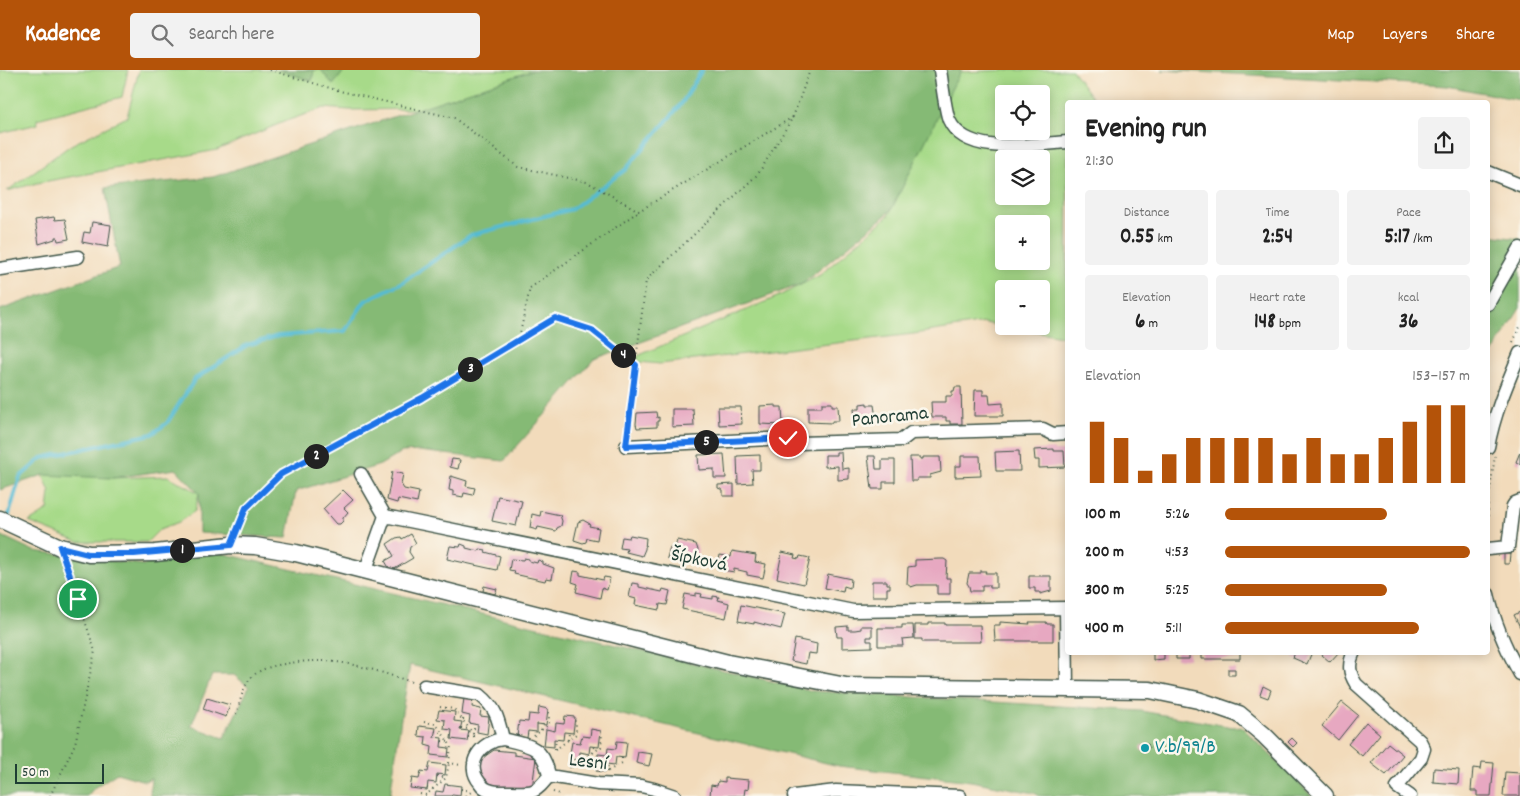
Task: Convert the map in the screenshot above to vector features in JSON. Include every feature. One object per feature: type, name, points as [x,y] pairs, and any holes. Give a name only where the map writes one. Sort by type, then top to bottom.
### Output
[{"type":"street","points":[[940,70],[949,120],[960,135],[977,143],[1001,146],[1065,142]]},
{"type":"street","points":[[1490,173],[1520,185]]},
{"type":"street","points":[[1490,300],[1520,248]]},
{"type":"street","points":[[0,269],[78,257]]},
{"type":"street","points":[[1491,450],[1501,399],[1520,353]]},
{"type":"street","name":"Panorama","points":[[626,446],[788,438],[799,443],[902,440],[911,433],[1043,429],[1052,434],[1065,433]]},
{"type":"street","points":[[361,474],[385,516],[365,572]]},
{"type":"street","points":[[1490,549],[1508,547],[1513,506],[1520,501]]},
{"type":"street","name":"Šípková","points":[[385,516],[853,611],[1065,608]]},
{"type":"street","points":[[6,522],[60,547],[88,554],[134,554],[231,545],[255,546],[296,553],[728,663],[846,686],[1150,690],[1198,700],[1239,714],[1264,735],[1325,796]]},
{"type":"street","points":[[1490,603],[1511,658],[1520,674]]},
{"type":"street","points":[[1068,655],[1068,689]]},
{"type":"street","points":[[1353,655],[1349,668],[1356,684],[1420,741],[1424,749],[1421,758],[1394,792],[1410,796]]},
{"type":"street","points":[[424,686],[480,695],[487,700],[496,712],[503,739],[488,743],[479,752],[474,761],[473,772],[487,790],[525,793],[535,791],[549,776]]},
{"type":"street","name":"Lesní","points":[[503,739],[533,747],[541,753],[547,763],[549,776],[598,784],[654,788],[675,796]]},
{"type":"street","points":[[794,796],[836,791],[960,796]]},
{"type":"path","points":[[270,70],[340,91],[454,118],[518,168],[587,182],[639,212]]},
{"type":"path","points":[[626,446],[646,280],[758,174],[793,117],[810,70]]},
{"type":"path","points":[[519,338],[530,288],[639,212],[793,117]]},
{"type":"path","points":[[231,545],[246,508],[281,474],[422,398],[555,318],[592,330],[636,365]]},
{"type":"path","points":[[1490,467],[1491,450]]},
{"type":"path","points":[[50,796],[75,744],[95,651],[60,547]]},
{"type":"path","points":[[236,714],[245,687],[250,679],[260,670],[304,660],[336,661],[355,664],[424,686]]},
{"type":"path","points":[[440,707],[454,709],[474,735],[475,724]]},
{"type":"path","points":[[524,744],[549,724],[549,712]]},
{"type":"path","points":[[455,714],[459,715]]},
{"type":"path","points":[[463,720],[464,714]]},
{"type":"path","points":[[555,750],[576,734],[576,721],[574,721]]},
{"type":"path","points":[[420,794],[426,795],[446,778],[451,746],[436,724],[424,722]]},
{"type":"path","points":[[541,730],[542,724]]},
{"type":"path","points":[[461,728],[470,729]]},
{"type":"path","points":[[435,730],[441,732]]},
{"type":"path","points":[[568,740],[569,733]]},
{"type":"path","points":[[570,768],[601,747],[602,734]]},
{"type":"path","points":[[442,741],[449,742]]},
{"type":"path","points":[[593,753],[594,746]]},
{"type":"path","points":[[581,761],[582,752]]},
{"type":"path","points":[[602,775],[622,763],[622,758]]},
{"type":"path","points":[[449,763],[474,766]]},
{"type":"path","points":[[607,772],[608,764]]},
{"type":"path","points":[[437,776],[446,778]]},
{"type":"path","points":[[427,788],[434,789]]},
{"type":"path","points":[[461,789],[472,792]]},
{"type":"green space","points":[[0,70],[128,70],[122,97],[37,119],[38,124],[0,133]]},
{"type":"green space","points":[[139,70],[534,70],[418,109],[349,110],[324,108],[286,121],[217,150],[37,183],[7,191],[71,145],[127,117]]},
{"type":"green space","points":[[279,70],[314,70],[312,81]]},
{"type":"green space","points":[[321,70],[345,70],[333,85]]},
{"type":"green space","points":[[534,70],[961,70],[892,208],[887,214],[802,284],[594,359],[504,461],[419,451],[402,452],[380,465],[296,491],[287,538],[199,533],[199,493],[176,469],[112,478],[43,475],[0,490],[0,310],[120,267],[105,188],[213,177]]},
{"type":"green space","points":[[1072,70],[1094,100],[1065,100],[1065,337],[1050,334],[1050,280],[995,280],[995,325],[985,323],[913,334],[660,364],[639,362],[635,357],[777,297],[820,275],[888,216],[959,72]]},
{"type":"green space","points":[[1162,70],[1520,70],[1520,100],[1447,86]]},
{"type":"green space","points":[[1490,235],[1520,239],[1520,308],[1490,357]]},
{"type":"green space","points":[[66,473],[112,478],[168,476],[199,493],[195,511],[179,522],[160,529],[147,542],[78,542],[29,522],[48,510],[50,492],[43,475]]},
{"type":"green space","points":[[0,535],[34,551],[144,565],[212,551],[813,691],[1141,711],[1233,727],[1241,726],[1312,796],[1040,796],[1034,793],[971,781],[839,766],[410,665],[390,796],[150,796],[151,778],[145,781],[117,773],[95,787],[87,796],[0,796]],"holes":[[[212,675],[234,675],[249,687],[224,738],[191,726]]]},
{"type":"building","points":[[54,217],[55,220],[65,219],[69,239],[58,241],[57,237],[55,237],[55,239],[39,244],[35,220]]},
{"type":"building","points":[[92,222],[111,225],[108,247],[82,242],[84,232],[90,233]]},
{"type":"building","points":[[955,387],[961,387],[962,424],[950,424],[950,421],[946,421],[946,417],[932,417],[931,402],[946,402],[946,396],[952,396],[952,391],[954,391]]},
{"type":"building","points":[[975,390],[983,390],[983,395],[989,395],[990,404],[1003,403],[1003,416],[974,416]]},
{"type":"building","points":[[822,403],[832,403],[832,406],[838,406],[839,421],[832,421],[832,423],[808,422],[808,407],[822,407]]},
{"type":"building","points":[[867,403],[867,405],[874,405],[875,420],[870,418],[855,420],[854,409],[860,409],[860,404]]},
{"type":"building","points":[[776,405],[776,407],[782,407],[783,425],[760,424],[760,406]]},
{"type":"building","points":[[718,407],[741,407],[742,424],[719,425]]},
{"type":"building","points":[[672,409],[693,409],[694,426],[672,427]]},
{"type":"building","points":[[656,412],[657,418],[659,417],[657,427],[637,428],[637,413]]},
{"type":"building","points":[[1054,449],[1054,451],[1064,451],[1065,467],[1039,468],[1039,460],[1035,460],[1034,450]]},
{"type":"building","points":[[1019,451],[1020,471],[996,471],[995,452]]},
{"type":"building","points":[[836,452],[841,452],[842,469],[849,468],[849,479],[838,480],[838,466],[825,467],[825,455],[836,455]]},
{"type":"building","points":[[1520,452],[1520,464],[1516,462]]},
{"type":"building","points":[[724,454],[726,478],[714,478],[714,469],[699,470],[698,455]]},
{"type":"building","points":[[760,455],[760,470],[752,470],[753,483],[738,484],[737,456]]},
{"type":"building","points":[[868,456],[875,456],[876,469],[882,469],[882,460],[895,460],[895,482],[883,482],[883,489],[872,489]]},
{"type":"building","points":[[961,456],[980,456],[981,476],[955,477],[955,466],[961,466]]},
{"type":"building","points":[[910,457],[920,457],[920,459],[923,459],[923,457],[940,457],[941,472],[930,475],[930,478],[917,478],[917,481],[911,481]]},
{"type":"building","points":[[452,459],[460,460],[458,469],[450,467]]},
{"type":"building","points":[[392,472],[403,474],[401,484],[404,489],[419,492],[417,503],[398,499],[397,503],[387,500]]},
{"type":"building","points":[[451,476],[467,481],[466,486],[475,488],[473,495],[464,493],[463,497],[453,495],[453,491],[449,490]]},
{"type":"building","points":[[734,484],[734,496],[723,496],[723,490],[718,488],[718,485]]},
{"type":"building","points":[[343,490],[353,500],[344,508],[348,512],[343,521],[340,524],[336,524],[323,509]]},
{"type":"building","points":[[498,496],[522,501],[516,526],[492,521]]},
{"type":"building","points":[[541,511],[560,515],[561,526],[556,531],[538,527],[537,530],[530,528],[532,514],[540,516]]},
{"type":"building","points":[[583,520],[590,524],[589,526],[599,528],[597,540],[587,538],[586,542],[583,543],[574,540],[578,522]]},
{"type":"building","points":[[411,534],[416,543],[410,547],[409,552],[413,558],[391,571],[385,561],[394,556],[387,544],[396,538],[401,537],[402,539]]},
{"type":"building","points":[[630,535],[646,538],[642,556],[626,552],[627,549],[620,548],[622,537],[629,538]]},
{"type":"building","points":[[677,540],[696,544],[698,550],[693,560],[674,556],[674,559],[667,558],[670,547],[675,548]]},
{"type":"building","points":[[461,544],[466,546],[466,548],[479,551],[480,549],[486,550],[485,552],[500,556],[497,570],[447,559],[450,546],[460,547]]},
{"type":"building","points":[[732,551],[756,555],[755,562],[766,564],[763,578],[747,575],[747,572],[734,569],[734,572],[717,569],[720,555],[731,557]]},
{"type":"building","points":[[782,552],[795,555],[794,558],[799,559],[800,556],[810,558],[804,584],[777,578]]},
{"type":"building","points":[[1504,554],[1510,554],[1509,564],[1504,564]]},
{"type":"building","points":[[524,558],[537,563],[538,560],[554,568],[552,579],[546,578],[545,581],[514,574],[515,571],[509,570],[511,559],[523,560]]},
{"type":"building","points":[[944,559],[947,561],[946,578],[950,578],[950,594],[937,594],[937,585],[917,585],[911,587],[907,584],[908,567],[915,566],[915,560]]},
{"type":"building","points":[[574,571],[580,572],[580,575],[603,580],[604,577],[610,578],[607,590],[602,588],[600,598],[576,592],[578,584],[572,582]]},
{"type":"building","points":[[980,571],[996,573],[996,588],[990,588],[990,585],[982,585],[982,591],[970,591],[967,583],[969,573],[980,573]]},
{"type":"building","points":[[828,574],[851,579],[850,588],[844,586],[843,592],[825,588]]},
{"type":"building","points":[[1029,576],[1051,576],[1051,591],[1040,594],[1040,592],[1035,592],[1035,588],[1029,588]]},
{"type":"building","points":[[872,581],[887,581],[887,584],[890,584],[890,588],[887,588],[887,596],[872,596]]},
{"type":"building","points":[[632,583],[639,584],[639,587],[662,592],[663,589],[670,591],[667,605],[660,604],[659,610],[635,605],[636,599],[629,597]]},
{"type":"building","points":[[484,586],[497,589],[495,594],[483,591]]},
{"type":"building","points":[[696,593],[702,594],[701,597],[713,599],[713,596],[719,597],[718,600],[729,603],[726,618],[682,609],[685,594],[696,596]]},
{"type":"building","points":[[741,605],[785,614],[781,629],[754,622],[754,624],[738,621]]},
{"type":"building","points":[[1520,612],[1520,627],[1514,615]]},
{"type":"building","points":[[1000,622],[1030,624],[1029,622],[1046,622],[1047,624],[1053,624],[1053,641],[995,641],[994,625],[1000,625]]},
{"type":"building","points":[[928,623],[980,625],[981,642],[922,642],[922,639],[915,639],[915,625],[928,625]]},
{"type":"building","points":[[902,625],[913,625],[914,638],[902,639],[903,646],[878,646],[878,628],[902,628]]},
{"type":"building","points":[[848,626],[848,630],[855,630],[861,629],[861,626],[872,626],[872,637],[867,637],[867,641],[872,641],[872,647],[842,648],[842,637],[837,637],[836,627]]},
{"type":"building","points":[[795,639],[817,644],[816,654],[808,653],[806,664],[791,661]]},
{"type":"building","points":[[1153,655],[1164,655],[1164,659],[1153,660]]},
{"type":"building","points":[[1176,655],[1189,655],[1189,659],[1176,659]]},
{"type":"building","points":[[1202,655],[1240,655],[1240,659],[1202,659]]},
{"type":"building","points":[[1294,655],[1311,655],[1307,664],[1293,658]]},
{"type":"building","points":[[1322,655],[1336,655],[1330,662]]},
{"type":"building","points":[[1228,669],[1235,669],[1235,675],[1228,675]]},
{"type":"building","points":[[1263,686],[1271,690],[1268,698],[1260,695]]},
{"type":"building","points":[[207,698],[230,705],[226,717],[203,709]]},
{"type":"building","points":[[464,698],[473,699],[472,707],[481,709],[480,716],[489,717],[487,734],[477,732],[478,725],[469,723],[470,716],[462,714]]},
{"type":"building","points":[[1342,702],[1358,715],[1338,740],[1322,726]]},
{"type":"building","points":[[539,707],[548,709],[546,725],[537,724],[537,732],[528,731],[527,738],[517,737],[519,721],[528,722],[529,714],[538,715]]},
{"type":"building","points":[[439,710],[455,712],[454,721],[462,722],[460,730],[469,731],[467,741],[451,739],[452,730],[444,729],[445,720],[437,719]]},
{"type":"building","points":[[565,716],[575,717],[573,733],[564,732],[563,740],[554,739],[554,747],[544,746],[546,729],[555,731],[556,723],[564,724]]},
{"type":"building","points":[[1366,722],[1380,734],[1362,756],[1348,744]]},
{"type":"building","points":[[419,726],[436,728],[434,737],[442,738],[441,747],[449,748],[448,757],[431,755],[432,747],[425,745],[426,737],[418,736]]},
{"type":"building","points":[[591,729],[601,731],[599,747],[590,746],[589,754],[580,752],[579,760],[569,759],[572,742],[580,743],[582,736],[590,737]]},
{"type":"building","points":[[1292,738],[1297,743],[1293,747],[1288,742]]},
{"type":"building","points":[[617,741],[627,742],[625,758],[616,757],[615,765],[606,764],[605,772],[596,771],[598,754],[607,755],[608,748],[616,749]]},
{"type":"building","points":[[1388,743],[1403,755],[1386,775],[1371,763]]},
{"type":"building","name":"V.b/99/B","points":[[1148,744],[1149,748],[1142,752],[1140,748]]},
{"type":"building","points":[[494,750],[514,752],[514,755],[536,758],[532,789],[489,787],[480,775],[481,759]]},
{"type":"building","points":[[638,752],[652,754],[649,766],[636,763]]},
{"type":"building","points":[[1482,762],[1494,763],[1491,796],[1477,796],[1477,791],[1471,791],[1473,768],[1481,769]]},
{"type":"building","points":[[430,763],[446,765],[445,775],[437,774],[436,783],[428,782],[427,790],[410,788],[412,778],[419,779],[421,771],[428,772]]},
{"type":"building","points":[[1434,768],[1459,770],[1458,784],[1433,782]]},
{"type":"building","points":[[1505,772],[1520,773],[1520,796],[1503,796]]},
{"type":"building","points":[[725,778],[749,780],[748,790],[745,789],[744,796],[710,796],[711,785],[717,786],[718,781],[725,782]]},
{"type":"building","points":[[445,784],[461,786],[460,796],[435,796],[436,791],[443,792]]},
{"type":"waterway","points":[[8,518],[20,477],[42,458],[152,434],[167,423],[195,379],[247,345],[278,336],[345,331],[365,301],[403,282],[471,235],[572,209],[625,170],[682,103],[702,70]]},
{"type":"place","name":"V.b/99/B","points":[[1145,748]]},
{"type":"route","points":[[78,599],[60,547],[88,554],[134,554],[231,545],[246,508],[281,474],[422,398],[555,318],[592,330],[636,365],[626,446],[788,438]]}]
